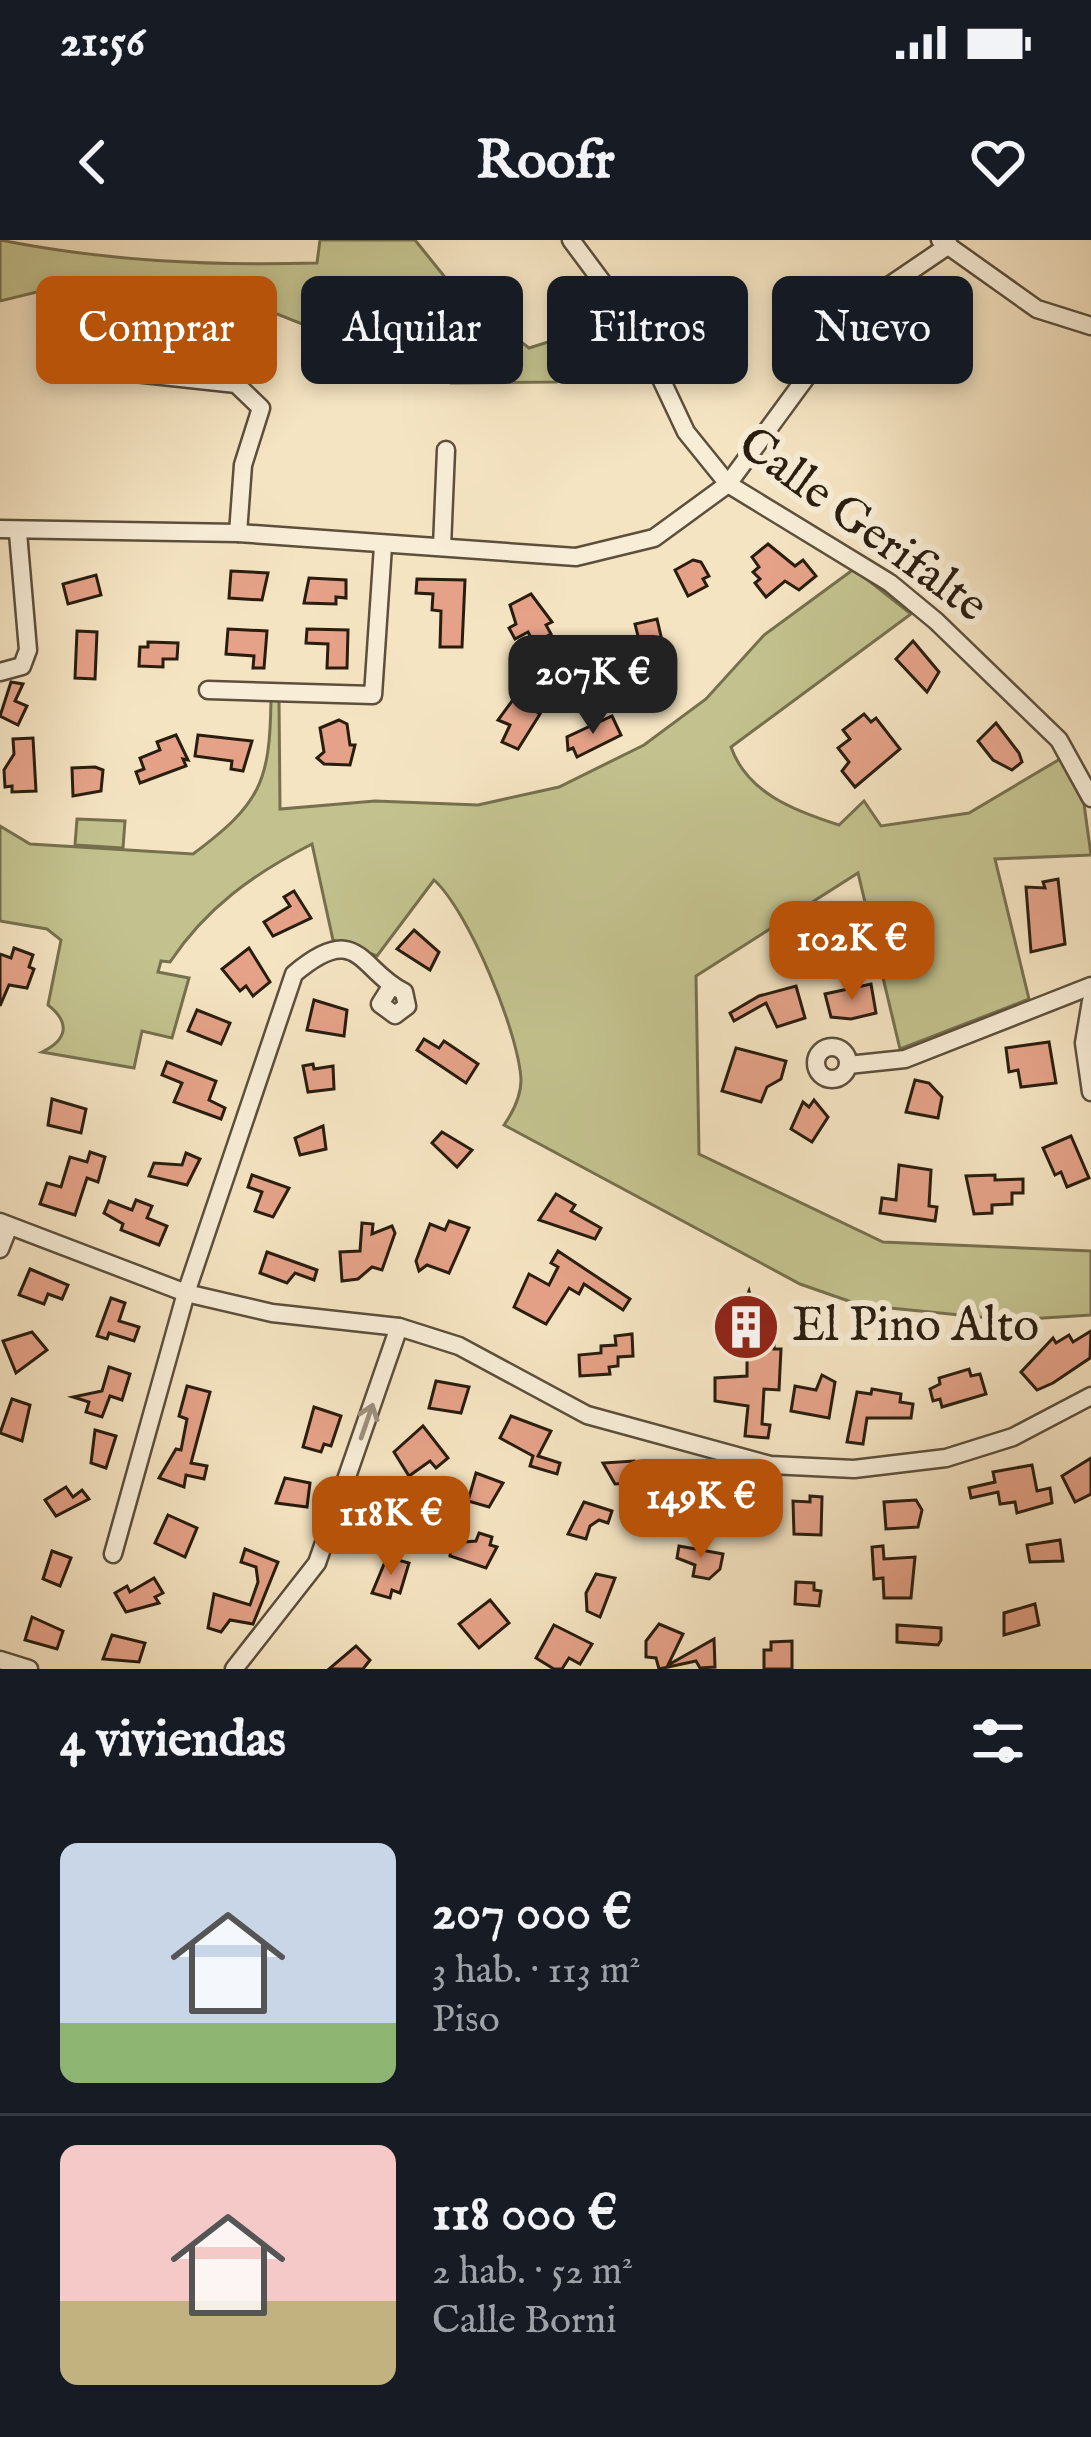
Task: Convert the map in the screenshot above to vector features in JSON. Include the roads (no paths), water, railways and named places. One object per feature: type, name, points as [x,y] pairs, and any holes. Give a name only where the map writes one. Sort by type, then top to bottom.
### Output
[{"type":"street","name":"Calle Gerifalte","points":[[571,240],[638,329],[686,432],[728,484],[890,583],[936,621],[1059,740],[1091,798]]},
{"type":"street","points":[[0,671],[22,666],[28,650],[9,531],[238,533],[576,557],[654,538],[728,484],[846,323],[944,243],[1037,309],[1091,326]]},
{"type":"street","points":[[236,384],[261,408],[243,465],[238,533]]},
{"type":"street","points":[[442,547],[446,450]]},
{"type":"street","points":[[208,690],[373,695],[383,546]]},
{"type":"street","points":[[113,1554],[186,1293],[294,974],[314,958],[337,950],[369,958],[390,988]]},
{"type":"street","points":[[848,1065],[905,1059],[1091,986]]},
{"type":"street","points":[[1091,1001],[1084,1043],[1091,1092]]},
{"type":"street","points":[[0,1249],[4,1224],[186,1293],[272,1313],[399,1327],[459,1346],[587,1415],[770,1466],[854,1469],[946,1458],[1013,1437],[1091,1396]]},
{"type":"street","points":[[234,1669],[276,1623],[317,1563],[399,1327]]},
{"type":"street","points":[[0,1660],[29,1669]]},
{"type":"place","name":"El Pino Alto","points":[[746,1327]]}]
